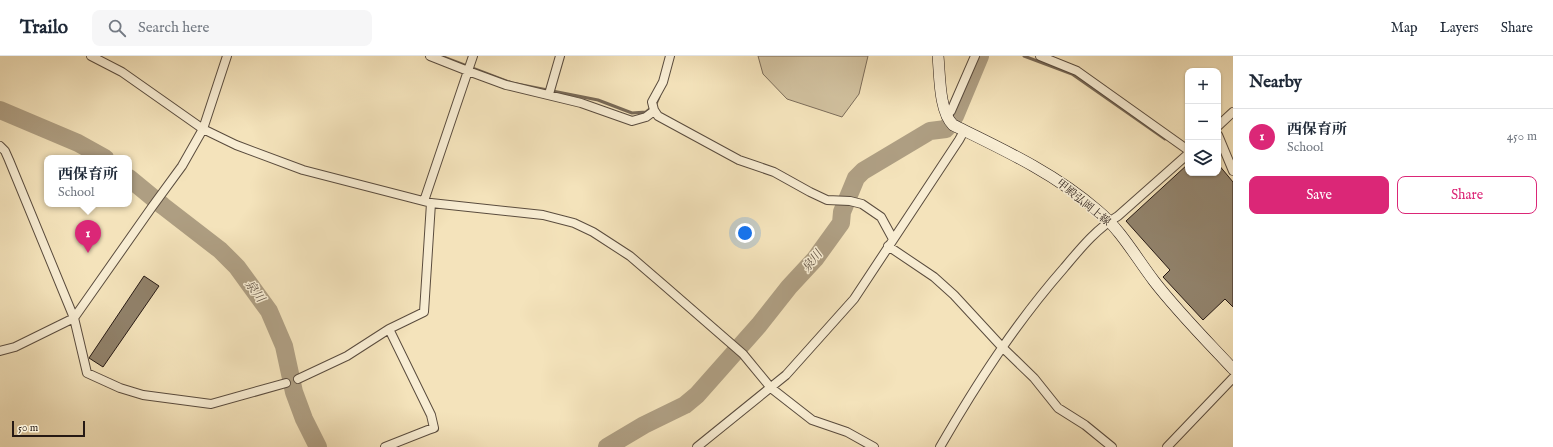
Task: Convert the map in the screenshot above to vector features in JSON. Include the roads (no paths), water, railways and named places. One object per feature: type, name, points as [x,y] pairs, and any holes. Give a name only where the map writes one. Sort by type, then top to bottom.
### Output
[{"type":"main road","points":[[938,56],[942,100],[949,121]]},
{"type":"main road","name":"甲殿弘岡上線","points":[[949,121],[964,131],[1024,159],[1080,196],[1109,221],[1120,232],[1153,280],[1174,306],[1233,369]]},
{"type":"street","points":[[91,56],[122,72],[203,129],[236,145],[303,170],[427,202],[543,215],[574,223],[593,232],[630,256],[743,354],[771,388],[812,420],[847,432],[874,447]]},
{"type":"street","points":[[0,351],[15,347],[74,318],[182,166],[203,129],[226,56]]},
{"type":"street","points":[[430,56],[506,85],[549,93],[632,121],[646,117],[653,109]]},
{"type":"street","points":[[549,93],[560,56]]},
{"type":"street","points":[[670,56],[663,82],[652,102],[653,109],[658,116],[739,160],[774,172],[828,200],[862,204],[881,217],[891,242],[934,277],[954,296],[1002,347],[1034,378],[1058,408],[1085,426],[1112,447]]},
{"type":"street","points":[[949,121],[975,56]]},
{"type":"street","points":[[1040,56],[1076,71],[1185,148]]},
{"type":"street","points":[[298,379],[347,356],[389,328],[424,312],[427,202],[472,59]]},
{"type":"street","points":[[1221,123],[1233,112]]},
{"type":"street","points":[[697,447],[786,375],[854,299],[964,131]]},
{"type":"street","points":[[1220,140],[1233,171]]},
{"type":"street","points":[[0,146],[5,151],[9,160],[74,318],[87,373],[120,388],[143,395],[211,404],[286,383]]},
{"type":"street","points":[[940,447],[972,392],[1018,323],[1037,299],[1087,241],[1109,221],[1118,216],[1185,157]]},
{"type":"street","points":[[385,447],[434,428],[431,416],[389,328]]},
{"type":"street","points":[[1167,447],[1233,378]]},
{"type":"waterway","points":[[441,56],[512,83],[598,100],[632,113],[646,112],[656,104],[659,97]]},
{"type":"waterway","name":"泉川","points":[[607,447],[644,425],[685,405],[697,395],[759,325],[789,287],[815,259],[841,223],[842,212],[856,178],[863,171],[930,131],[946,129],[955,116],[980,56]]},
{"type":"waterway","points":[[1024,56],[1072,74],[1165,139]]},
{"type":"waterway","name":"泉川","points":[[0,110],[78,143],[100,155]]},
{"type":"waterway","name":"泉川","points":[[132,180],[220,250],[237,267],[269,311],[284,346],[294,392],[304,419],[318,447]]},
{"type":"place","name":"西保育所","points":[[88,253]]}]
